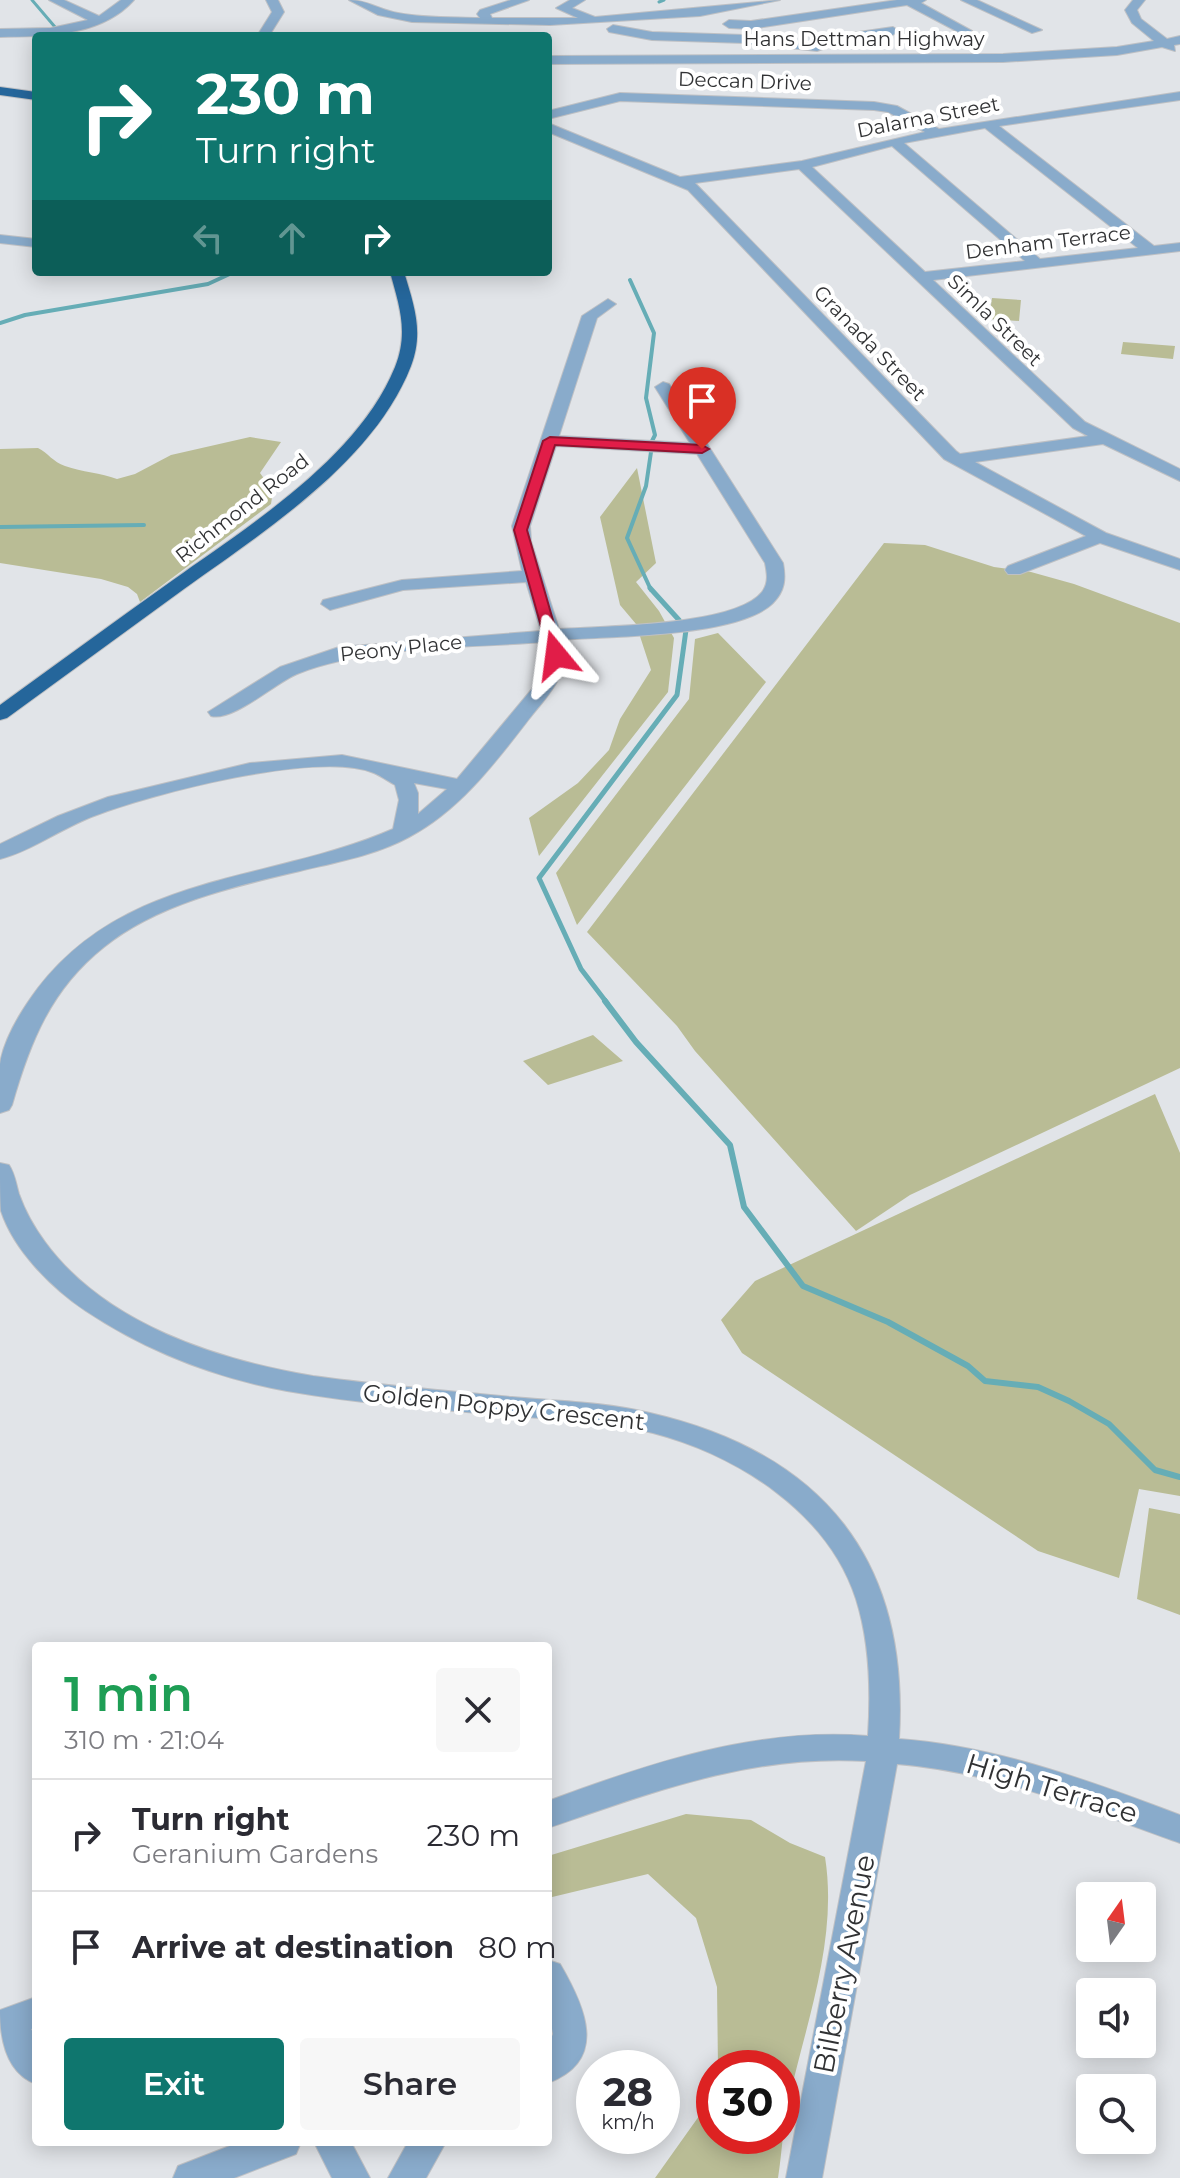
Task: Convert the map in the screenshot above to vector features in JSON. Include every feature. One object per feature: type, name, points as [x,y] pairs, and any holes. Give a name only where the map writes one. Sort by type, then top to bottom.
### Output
[{"type":"highway","points":[[0,91],[32,95]]},
{"type":"highway","name":"Richmond Road","points":[[0,714],[296,499],[350,449],[381,410],[408,348],[410,318],[398,276]]},
{"type":"street","points":[[55,0],[97,20]]},
{"type":"street","points":[[0,33],[60,29],[97,20],[121,8],[128,0]]},
{"type":"street","points":[[266,32],[278,12],[272,0]]},
{"type":"street","points":[[355,0],[373,9],[407,17],[496,22],[604,21],[704,12],[774,0]]},
{"type":"street","points":[[496,22],[483,13],[523,0]]},
{"type":"street","points":[[579,0],[562,8],[604,21]]},
{"type":"street","points":[[967,0],[1036,30]]},
{"type":"street","points":[[1139,0],[1131,10],[1134,17],[1175,42]]},
{"type":"street","points":[[704,12],[725,23],[741,25],[915,1],[966,31]]},
{"type":"street","points":[[817,47],[831,41],[893,32],[850,11]]},
{"type":"street","points":[[579,22],[642,35],[745,39],[969,58]]},
{"type":"street","points":[[1139,47],[1175,42]]},
{"type":"street","name":"Hans Dettman Highway","points":[[552,60],[1075,55],[1175,42]]},
{"type":"street","name":"Dalarna Street","points":[[684,180],[802,165],[937,133],[1180,96]]},
{"type":"street","name":"Deccan Drive","points":[[552,114],[620,97],[874,106],[892,109],[937,133]]},
{"type":"street","points":[[988,124],[1150,250]]},
{"type":"street","name":"Granada Street","points":[[552,129],[684,180],[944,450],[1100,537],[1180,565]]},
{"type":"street","points":[[552,145],[575,138]]},
{"type":"street","points":[[894,141],[1036,263]]},
{"type":"street","name":"Simla Street","points":[[802,165],[1079,425],[1180,476]]},
{"type":"street","points":[[0,239],[32,243]]},
{"type":"street","name":"Denham Terrace","points":[[921,277],[1180,247]]},
{"type":"street","points":[[2,1089],[37,1001],[55,977],[102,937],[126,922],[181,899],[364,847],[402,833],[436,812],[461,786],[553,674],[556,655],[520,530],[590,316],[608,304]]},
{"type":"street","name":"Peony Place","points":[[218,712],[287,671],[339,653],[705,623],[740,615],[768,599],[777,582],[774,563],[663,387]]},
{"type":"street","points":[[957,459],[1102,439]]},
{"type":"street","points":[[550,441],[702,449]]},
{"type":"street","points":[[1014,570],[1100,537]]},
{"type":"street","points":[[330,604],[402,585],[533,576]]},
{"type":"street","points":[[0,853],[87,812],[198,779],[257,768],[329,761],[366,765],[461,786]]},
{"type":"street","points":[[393,773],[403,782],[409,795],[410,808],[402,833]]},
{"type":"street","name":"Golden Poppy Crescent","points":[[0,1171],[18,1219],[31,1240],[67,1283],[120,1320],[188,1353],[285,1381],[650,1422],[708,1440],[766,1470],[797,1492],[827,1522],[869,1593],[877,1616],[884,1671],[883,1750]]},
{"type":"street","name":"High Terrace","points":[[552,1814],[654,1777],[736,1758],[813,1748],[883,1750],[999,1767],[1097,1797],[1180,1829]]},
{"type":"street","name":"Bilberry Avenue","points":[[804,2178],[883,1750]]},
{"type":"street","points":[[552,1982],[570,2014],[572,2032],[567,2048],[552,2063]]},
{"type":"street","points":[[15,2020],[32,2059]]},
{"type":"street","points":[[191,2178],[273,2146]]},
{"type":"street","points":[[334,2146],[352,2178]]},
{"type":"street","points":[[406,2178],[426,2146]]},
{"type":"green space","points":[[992,298],[1021,300],[1019,321],[989,319]]},
{"type":"green space","points":[[1123,342],[1175,346],[1173,359],[1121,354]]},
{"type":"green space","points":[[250,437],[281,442],[260,473],[273,491],[271,504],[140,602],[137,594],[128,587],[101,579],[0,563],[0,449],[38,448],[65,466],[117,479],[135,474],[171,455]]},
{"type":"green space","points":[[637,468],[656,563],[636,582],[659,611],[674,638],[668,692],[539,856],[529,818],[578,783],[609,750],[620,719],[651,670],[636,624],[620,605],[600,517]]},
{"type":"green space","points":[[884,543],[925,545],[994,567],[1031,572],[1074,584],[1180,623],[1180,1068],[910,1195],[856,1231],[695,1051],[677,1026],[587,932]]},
{"type":"green space","points":[[718,633],[766,682],[577,925],[556,873],[689,699],[695,639]]},
{"type":"green space","points":[[593,1035],[623,1061],[548,1085],[523,1061]]},
{"type":"green space","points":[[1155,1094],[1180,1153],[1180,1496],[1139,1489],[1119,1578],[1038,1551],[742,1353],[721,1320],[755,1281]]},
{"type":"green space","points":[[1149,1508],[1180,1514],[1180,1615],[1137,1599]]},
{"type":"green space","points":[[686,1814],[751,1820],[790,1843],[825,1857],[828,1887],[824,1948],[800,2057],[800,2050],[718,2050],[717,1987],[696,1918],[648,1874],[552,1897],[552,1855]]},
{"type":"green space","points":[[696,2120],[696,2154],[781,2154],[778,2178],[655,2178],[672,2154],[680,2154],[680,2143]]},
{"type":"waterway","points":[[32,0],[55,27]]},
{"type":"waterway","points":[[659,2],[664,0]]},
{"type":"waterway","points":[[0,323],[25,315],[208,284],[225,276]]},
{"type":"waterway","points":[[630,280],[654,333],[646,398],[655,435],[652,441]]},
{"type":"waterway","points":[[650,588],[627,538],[646,486],[651,452]]},
{"type":"waterway","points":[[0,527],[144,525]]},
{"type":"waterway","points":[[650,588],[679,620]]},
{"type":"waterway","points":[[607,1003],[581,969],[539,878],[677,695],[686,630]]},
{"type":"waterway","points":[[605,1001],[636,1042],[730,1145],[744,1207],[803,1286],[888,1322],[968,1366],[985,1381],[1038,1387],[1069,1401],[1109,1424],[1155,1470],[1180,1477]]},
{"type":"route","points":[[556,655],[520,530],[550,441],[702,449]]}]
